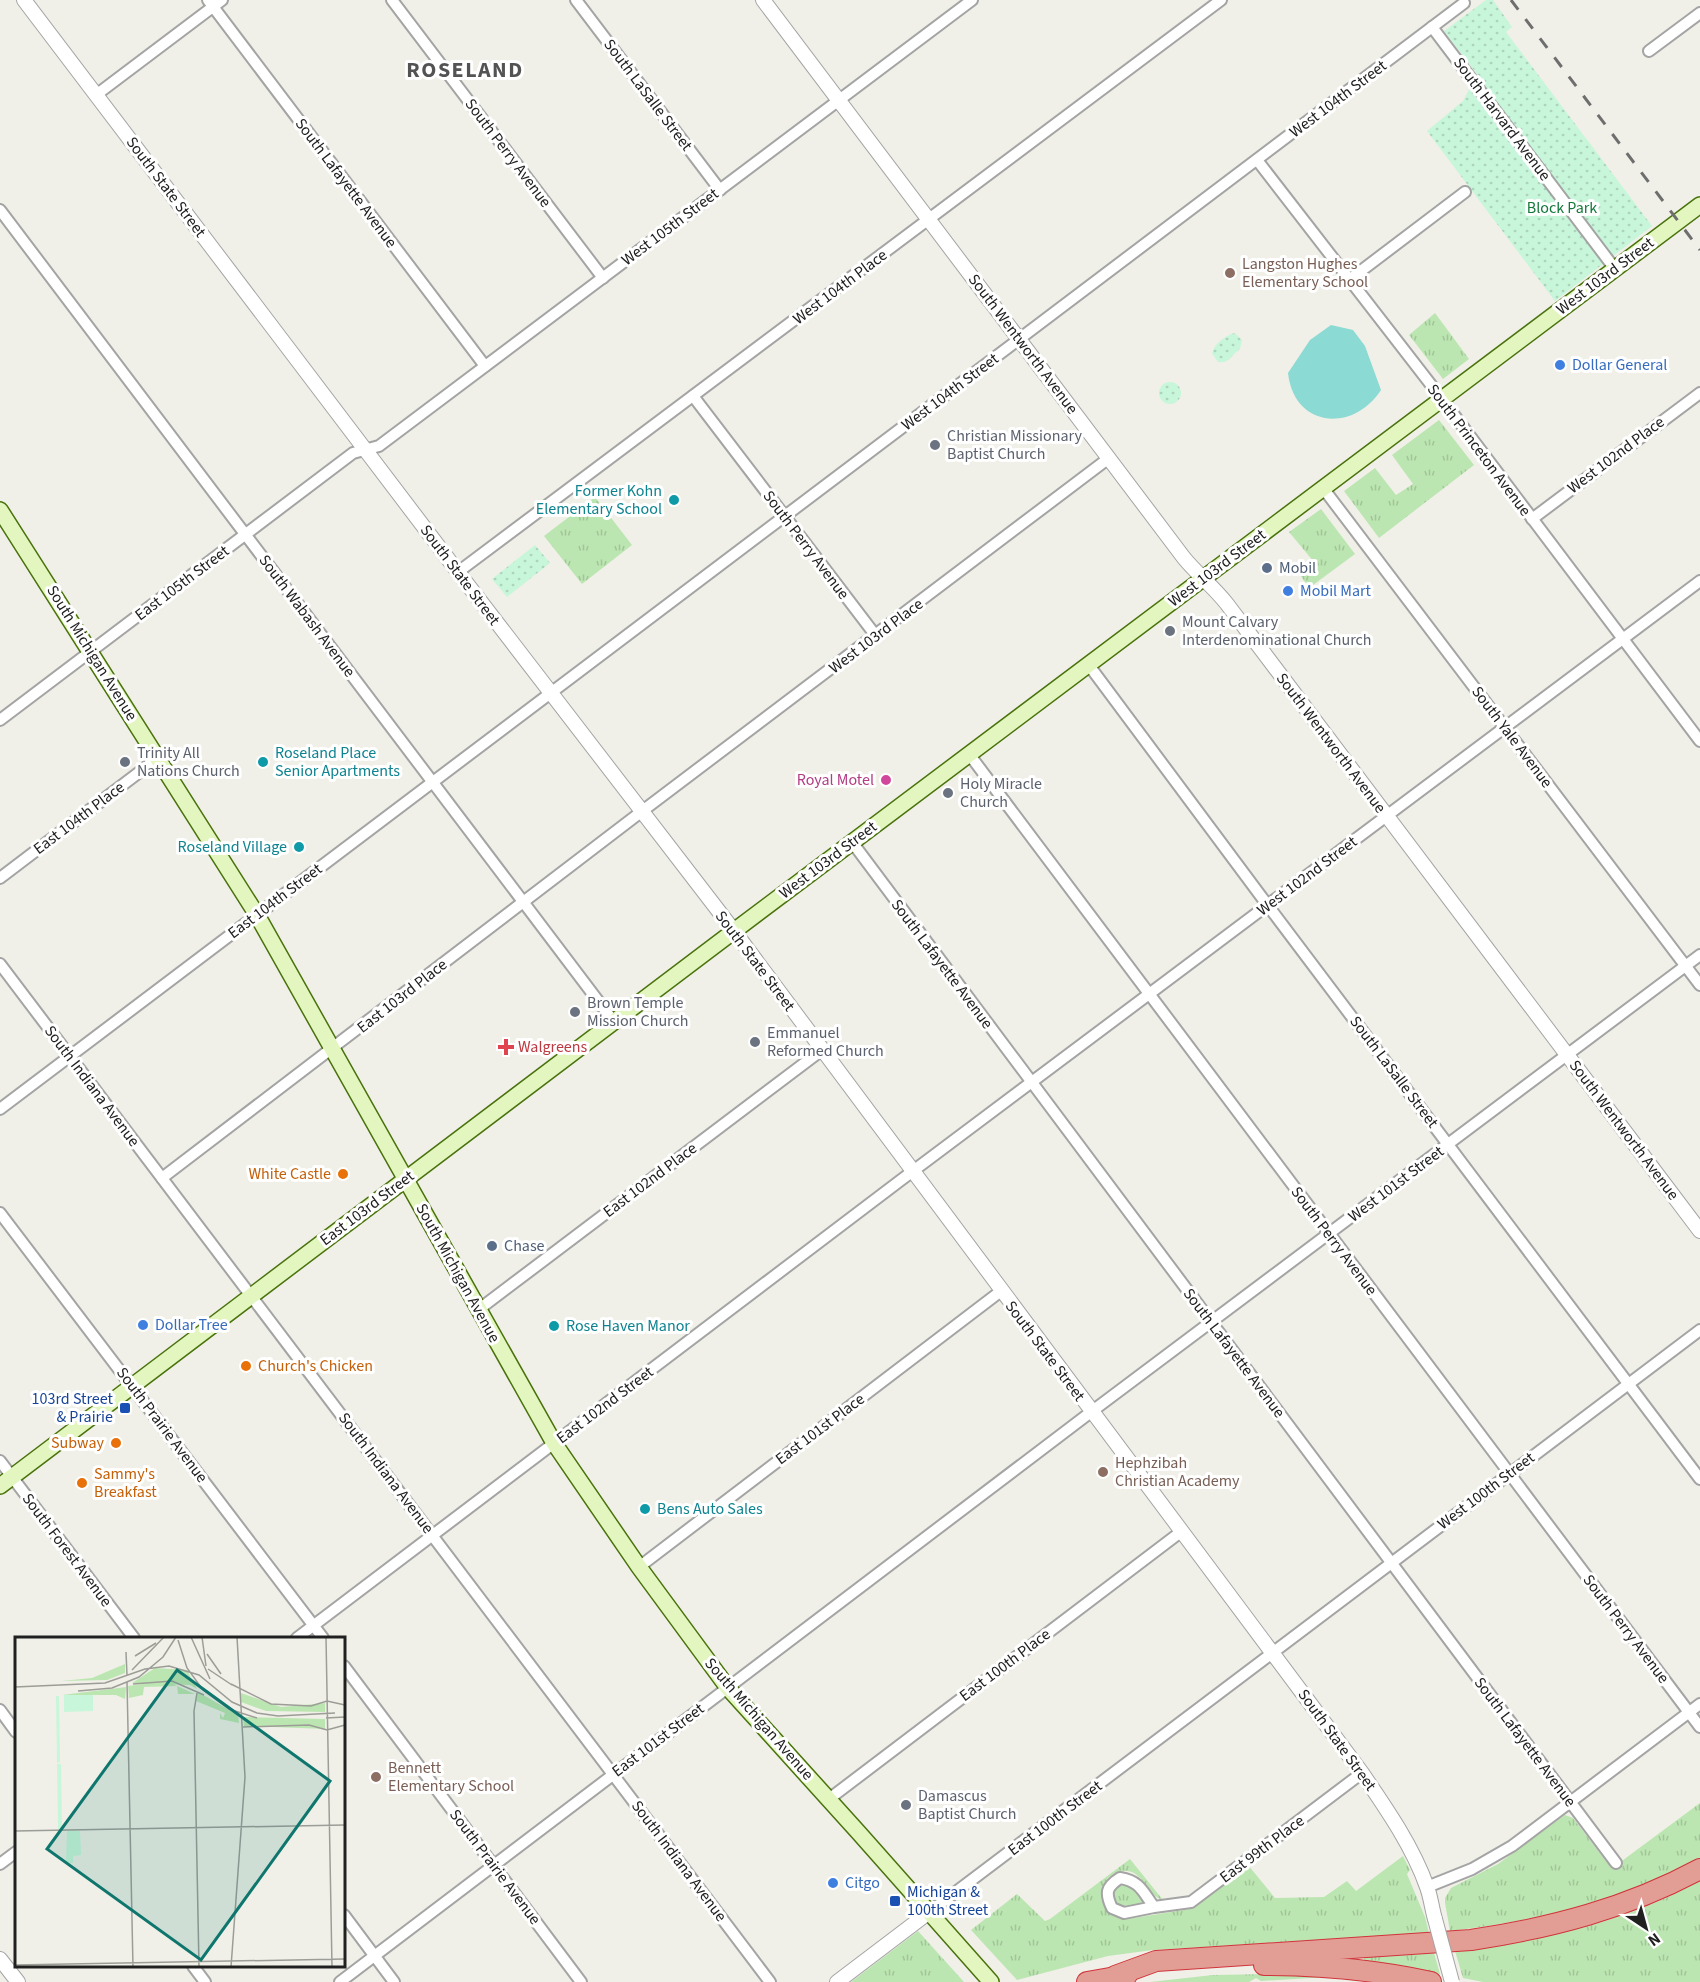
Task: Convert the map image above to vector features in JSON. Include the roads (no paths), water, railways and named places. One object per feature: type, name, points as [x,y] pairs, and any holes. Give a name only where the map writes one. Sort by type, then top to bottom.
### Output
[{"type":"highway","points":[[1115,1976],[1156,1961],[1471,1940],[1522,1932],[1581,1918],[1632,1901],[1700,1869]]},
{"type":"highway","points":[[1087,1982],[1115,1976],[1197,1966],[1294,1965],[1404,1976],[1431,1982]]},
{"type":"main road","name":"West 103rd Street","points":[[734,931],[1700,205]]},
{"type":"main road","name":"South Michigan Avenue","points":[[0,510],[257,915],[554,1443],[639,1567],[728,1688],[990,1982]]},
{"type":"main road","name":"East 103rd Street","points":[[6,1481],[734,931]]},
{"type":"street","name":"South State Street","points":[[24,0],[550,693],[734,931],[1362,1773],[1386,1808],[1427,1887],[1452,1982]]},
{"type":"street","name":"South Perry Avenue","points":[[392,0],[603,278]]},
{"type":"street","name":"South LaSalle Street","points":[[576,0],[720,190]]},
{"type":"street","name":"South Wentworth Avenue","points":[[763,0],[1189,563],[1227,604],[1700,1231]]},
{"type":"street","name":"West 105th Street","points":[[365,450],[377,447],[972,0]]},
{"type":"street","name":"West 104th Place","points":[[458,572],[1221,0]]},
{"type":"street","points":[[96,95],[214,2]]},
{"type":"street","name":"South Lafayette Avenue","points":[[214,2],[485,366]]},
{"type":"street","name":"West 104th Street","points":[[550,693],[1464,3]]},
{"type":"street","points":[[1649,51],[1700,13]]},
{"type":"street","name":"South Harvard Avenue","points":[[1432,27],[1616,269]]},
{"type":"street","name":"South Princeton Avenue","points":[[1257,160],[1442,399],[1700,741]]},
{"type":"street","points":[[1349,280],[1465,192]]},
{"type":"street","name":"South Wabash Avenue","points":[[0,210],[614,1022]]},
{"type":"street","name":"West 102nd Place","points":[[1532,519],[1700,393]]},
{"type":"street","name":"South Perry Avenue","points":[[693,396],[876,636]]},
{"type":"street","name":"East 105th Street","points":[[0,720],[353,453],[365,450]]},
{"type":"street","name":"West 103rd Place","points":[[641,812],[1109,458]]},
{"type":"street","name":"South Yale Avenue","points":[[1323,488],[1700,985]]},
{"type":"street","name":"West 102nd Street","points":[[913,1171],[1700,581]]},
{"type":"street","name":"South LaSalle Street","points":[[1088,664],[1700,1479]]},
{"type":"street","name":"East 104th Street","points":[[0,1109],[550,693]]},
{"type":"street","name":"South Perry Avenue","points":[[969,754],[1700,1727]]},
{"type":"street","name":"East 104th Place","points":[[0,878],[158,758]]},
{"type":"street","name":"East 103rd Place","points":[[162,1178],[641,812]]},
{"type":"street","name":"South Lafayette Avenue","points":[[852,842],[1616,1863]]},
{"type":"street","name":"West 101st Street","points":[[1091,1412],[1700,955]]},
{"type":"street","name":"South Indiana Avenue","points":[[0,964],[770,1982]]},
{"type":"street","name":"East 102nd Place","points":[[478,1311],[822,1050]]},
{"type":"street","name":"East 102nd Street","points":[[298,1637],[913,1171]]},
{"type":"street","name":"South Prairie Avenue","points":[[0,1213],[321,1637]]},
{"type":"street","name":"East 101st Place","points":[[639,1567],[1001,1291]]},
{"type":"street","name":"West 100th Street","points":[[1272,1652],[1700,1330]]},
{"type":"street","name":"East 101st Street","points":[[340,1982],[1091,1412]]},
{"type":"street","name":"South Forest Avenue","points":[[0,1461],[6,1481],[133,1637]]},
{"type":"street","name":"East 100th Place","points":[[829,1799],[1182,1531]]},
{"type":"street","name":"East 100th Street","points":[[837,1982],[1272,1652]]},
{"type":"street","name":"South Prairie Avenue","points":[[345,1667],[582,1982]]},
{"type":"street","points":[[1427,1887],[1472,1869],[1512,1846],[1700,1704]]},
{"type":"street","points":[[0,1710],[15,1731]]},
{"type":"street","name":"East 99th Place","points":[[1154,1906],[1191,1902],[1362,1773]]},
{"type":"street","points":[[0,1864],[15,1853]]},
{"type":"street","points":[[345,1916],[394,1982]]},
{"type":"street","points":[[0,1959],[18,1982]]},
{"type":"street","points":[[194,1967],[205,1982]]},
{"type":"railway","points":[[1511,0],[1700,250]]},
{"type":"place","name":"Langston Hughes Elementary School","points":[[1230,273]]},
{"type":"place","name":"Dollar General","points":[[1560,365]]},
{"type":"place","name":"Christian Missionary Baptist Church","points":[[935,445]]},
{"type":"place","name":"Former Kohn Elementary School","points":[[674,500]]},
{"type":"place","name":"Mobil","points":[[1267,568]]},
{"type":"place","name":"Mobil Mart","points":[[1288,591]]},
{"type":"place","name":"Mount Calvary Interdenominational Church","points":[[1170,631]]},
{"type":"place","name":"Trinity All Nations Church","points":[[125,762]]},
{"type":"place","name":"Roseland Place Senior Apartments","points":[[263,762]]},
{"type":"place","name":"Royal Motel","points":[[886,780]]},
{"type":"place","name":"Holy Miracle Church","points":[[948,793]]},
{"type":"place","name":"Roseland Village","points":[[299,847]]},
{"type":"place","name":"Brown Temple Mission Church","points":[[575,1012]]},
{"type":"place","name":"Emmanuel Reformed Church","points":[[755,1042]]},
{"type":"place","name":"Walgreens","points":[[506,1047]]},
{"type":"place","name":"White Castle","points":[[343,1174]]},
{"type":"place","name":"Chase","points":[[492,1246]]},
{"type":"place","name":"Dollar Tree","points":[[143,1325]]},
{"type":"place","name":"Rose Haven Manor","points":[[554,1326]]},
{"type":"place","name":"Church's Chicken","points":[[246,1366]]},
{"type":"place","name":"103rd Street & Prairie","points":[[125,1408]]},
{"type":"place","name":"Subway","points":[[116,1443]]},
{"type":"place","name":"Hephzibah Christian Academy","points":[[1103,1472]]},
{"type":"place","name":"Sammy's Breakfast","points":[[82,1483]]},
{"type":"place","name":"Bens Auto Sales","points":[[645,1509]]},
{"type":"place","name":"Bennett Elementary School","points":[[376,1777]]},
{"type":"place","name":"Damascus Baptist Church","points":[[906,1805]]},
{"type":"place","name":"Citgo","points":[[833,1883]]},
{"type":"place","name":"Michigan & 100th Street","points":[[895,1901]]},
{"type":"district","name":"ROSELAND","points":[[465,70]]},
{"type":"park label","name":"Block Park","points":[[1562,208]]}]
